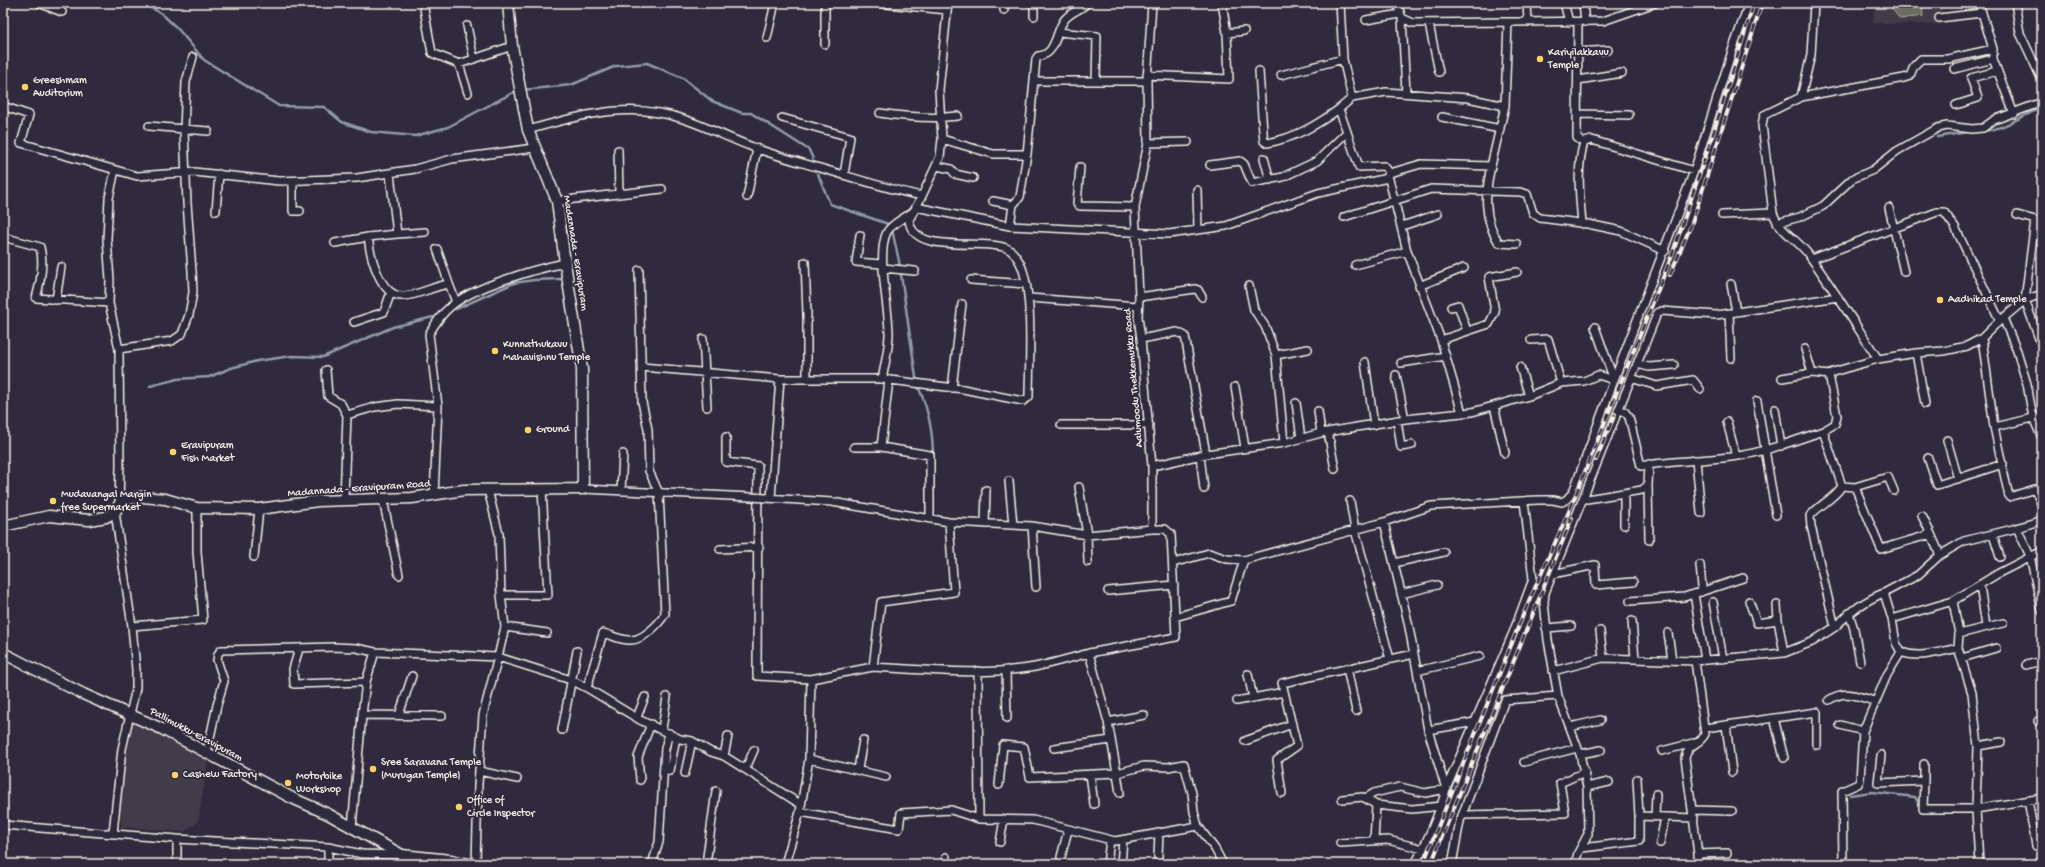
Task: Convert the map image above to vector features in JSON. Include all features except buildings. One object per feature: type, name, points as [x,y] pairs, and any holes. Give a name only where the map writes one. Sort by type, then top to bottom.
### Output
[{"type":"main road","name":"Madannada - Eravipuram","points":[[508,3],[512,46],[528,130],[534,148],[557,201],[564,263],[582,369],[583,489]]},
{"type":"main road","name":"Madannada - Eravipuram Road","points":[[3,526],[49,516],[89,520],[106,517],[128,499],[142,497],[165,500],[197,508],[259,509],[344,500],[383,500],[434,496],[464,490],[583,489]]},
{"type":"main road","name":"Pallimukku-Eravipuram","points":[[3,652],[83,694],[131,714],[207,752],[292,798],[328,814],[402,855],[451,860],[469,864]]},
{"type":"street","points":[[39,3],[62,12]]},
{"type":"street","points":[[423,3],[432,53],[459,64],[512,46]]},
{"type":"street","points":[[767,38],[775,3]]},
{"type":"street","points":[[825,44],[826,3]]},
{"type":"street","points":[[877,3],[948,6],[939,90],[942,139],[937,166],[916,206],[911,213],[888,231],[884,242],[883,266],[889,335],[881,447]]},
{"type":"street","points":[[1034,3],[1034,16]]},
{"type":"street","points":[[1010,226],[1013,205],[1020,197],[1027,154],[1036,59],[1038,56],[1046,56],[1051,51],[1064,20],[1073,11],[1079,10],[1087,3]]},
{"type":"street","name":"Aalumoodu Thekkemukku Road","points":[[1152,3],[1147,78],[1148,143],[1135,207],[1138,317],[1152,466],[1152,529]]},
{"type":"street","points":[[1034,81],[1096,81],[1147,78],[1229,79],[1227,33],[1222,3]]},
{"type":"street","points":[[1340,3],[1343,59],[1352,98]]},
{"type":"street","points":[[1397,3],[1401,16],[1406,93]]},
{"type":"street","points":[[1527,3],[1528,22]]},
{"type":"street","points":[[1564,3],[1569,22]]},
{"type":"street","points":[[1583,3],[1578,52],[1577,138],[1584,143]]},
{"type":"street","points":[[1366,20],[1401,16],[1413,23],[1429,24],[1468,21],[1603,21],[1655,3]]},
{"type":"street","points":[[1172,563],[1209,554],[1227,559],[1244,560],[1384,522],[1432,506],[1553,500],[1562,502],[1567,499],[1573,492],[1614,380],[1665,251],[1694,171],[1732,51],[1749,3]]},
{"type":"street","points":[[1801,96],[1811,55],[1814,3]]},
{"type":"street","points":[[1979,3],[1993,49],[1992,59],[2014,114]]},
{"type":"street","points":[[2015,3],[2020,33],[2042,80]]},
{"type":"street","points":[[1939,18],[1982,13]]},
{"type":"street","points":[[1508,22],[1505,106],[1486,190],[1487,215],[1499,244],[1517,244]]},
{"type":"street","points":[[1429,24],[1439,72]]},
{"type":"street","points":[[467,26],[474,59]]},
{"type":"street","points":[[1058,32],[1097,36],[1096,81]]},
{"type":"street","points":[[1227,33],[1244,32]]},
{"type":"street","points":[[1878,359],[1812,259],[1777,224],[1773,213],[1762,125],[1764,115],[1801,96],[1910,76],[1914,66],[1921,59],[1948,59],[1993,49]]},
{"type":"street","points":[[1578,52],[1608,50]]},
{"type":"street","points":[[119,350],[172,341],[182,334],[187,322],[193,292],[184,130],[186,82],[193,57]]},
{"type":"street","points":[[1281,75],[1343,59]]},
{"type":"street","points":[[1954,69],[1992,59]]},
{"type":"street","points":[[459,64],[468,93]]},
{"type":"street","points":[[1259,71],[1264,141],[1267,143],[1285,139],[1313,128],[1352,98],[1386,92],[1468,98],[1505,106]]},
{"type":"street","points":[[1956,105],[1978,98],[1971,78],[1997,71]]},
{"type":"street","points":[[1578,80],[1622,74]]},
{"type":"street","points":[[1777,224],[1800,217],[1823,206],[1852,179],[1873,170],[1898,151],[1938,128],[1947,126],[1978,129],[2014,114],[2028,106],[2042,102]]},
{"type":"street","points":[[3,106],[29,115],[21,143],[137,176],[187,172],[279,181],[357,178],[390,174],[452,159],[534,148]]},
{"type":"street","points":[[1339,109],[1359,167],[1384,166],[1388,175],[1408,251],[1419,286],[1441,340],[1462,413]]},
{"type":"street","points":[[528,130],[570,118],[596,114],[626,110],[658,112],[689,121],[757,149],[894,190],[922,196]]},
{"type":"street","points":[[880,113],[905,117],[941,118],[958,116]]},
{"type":"street","points":[[1577,114],[1629,115]]},
{"type":"street","points":[[1442,117],[1500,129]]},
{"type":"street","points":[[782,118],[850,137],[844,175]]},
{"type":"street","points":[[149,126],[208,131]]},
{"type":"street","points":[[1210,165],[1240,161],[1244,164],[1252,182],[1283,177],[1317,161],[1347,132]]},
{"type":"street","points":[[942,139],[993,154],[1027,154]]},
{"type":"street","points":[[1584,143],[1592,140],[1694,171]]},
{"type":"street","points":[[1148,143],[1188,142]]},
{"type":"street","points":[[1582,224],[1580,187],[1584,143]]},
{"type":"street","points":[[747,197],[757,149]]},
{"type":"street","points":[[618,150],[619,194]]},
{"type":"street","points":[[1264,158],[1270,180]]},
{"type":"street","points":[[916,206],[1010,226],[1168,234],[1226,226],[1318,194],[1388,175],[1421,164],[1491,166]]},
{"type":"street","points":[[937,166],[951,169],[955,174],[974,178]]},
{"type":"street","points":[[1080,167],[1077,204],[1080,206],[1135,207]]},
{"type":"street","points":[[113,833],[122,749],[136,688],[132,626],[117,509],[120,464],[119,350],[109,303],[110,280],[107,239],[109,198],[115,170]]},
{"type":"street","points":[[216,212],[219,174]]},
{"type":"street","points":[[390,174],[397,234]]},
{"type":"street","points":[[293,181],[293,211],[300,211]]},
{"type":"street","points":[[1344,217],[1431,189],[1486,190],[1527,194],[1533,213],[1540,218],[1621,231],[1665,251]]},
{"type":"street","points":[[557,201],[662,190]]},
{"type":"street","points":[[1197,190],[1198,230]]},
{"type":"street","points":[[993,201],[1013,205]]},
{"type":"street","points":[[1889,208],[1904,272]]},
{"type":"street","points":[[1812,259],[1937,212],[1944,212],[1954,227],[2017,351],[2027,384],[2033,418],[2042,438]]},
{"type":"street","points":[[642,367],[704,371],[780,379],[807,378],[886,380],[952,388],[1022,401],[1027,399],[1029,397],[1029,298],[1018,259],[1008,248],[992,244],[942,244],[918,237],[909,224],[911,213]]},
{"type":"street","points":[[1722,214],[1773,213]]},
{"type":"street","points":[[1402,226],[1438,214]]},
{"type":"street","points":[[2017,215],[2035,220],[2025,300],[2042,346]]},
{"type":"street","points":[[335,243],[368,237],[425,232]]},
{"type":"street","points":[[860,235],[856,262],[915,271]]},
{"type":"street","points":[[3,237],[40,247],[42,256],[41,269],[36,298],[109,303]]},
{"type":"street","points":[[368,237],[375,269],[391,292],[404,296],[449,284]]},
{"type":"street","points":[[438,249],[456,302]]},
{"type":"street","points":[[1355,265],[1408,251]]},
{"type":"street","points":[[805,262],[807,378]]},
{"type":"street","points":[[434,496],[438,406],[429,334],[445,312],[456,302],[514,277],[543,267],[564,263]]},
{"type":"street","points":[[56,300],[61,267]]},
{"type":"street","points":[[1419,286],[1464,268]]},
{"type":"street","points":[[587,688],[603,633],[631,640],[643,635],[660,622],[665,614],[659,493],[649,471],[648,429],[642,402],[639,270]]},
{"type":"street","points":[[1441,340],[1489,324],[1495,312],[1489,277],[1517,272]]},
{"type":"street","points":[[971,280],[1026,284]]},
{"type":"street","points":[[1731,284],[1731,358]]},
{"type":"street","points":[[1249,286],[1254,310],[1265,326],[1276,355],[1284,443]]},
{"type":"street","points":[[1138,297],[1195,289],[1198,290],[1202,297]]},
{"type":"street","points":[[354,322],[384,312],[391,292]]},
{"type":"street","points":[[1782,378],[1812,373],[1829,375],[1833,372],[1878,359],[1916,353],[1952,350],[1967,346],[1982,338],[2001,319],[2025,300],[2042,294]]},
{"type":"street","points":[[1575,864],[1578,853],[1582,848],[1588,834],[1587,787],[1579,751],[1558,696],[1546,628],[1544,602],[1553,574],[1657,313],[1662,311],[1716,314],[1838,297]]},
{"type":"street","points":[[1029,298],[1138,306]]},
{"type":"street","points":[[952,388],[962,304]]},
{"type":"street","points":[[1451,307],[1458,305],[1467,331]]},
{"type":"street","points":[[1595,327],[1614,380]]},
{"type":"street","points":[[1141,339],[1177,332],[1185,336],[1203,455],[1204,489]]},
{"type":"street","points":[[703,338],[707,407]]},
{"type":"street","points":[[1982,338],[1994,427],[2009,497],[2035,489],[2042,506]]},
{"type":"street","points":[[1531,340],[1548,339],[1561,383]]},
{"type":"street","points":[[1276,355],[1308,349]]},
{"type":"street","points":[[1805,349],[1812,373]]},
{"type":"street","points":[[1916,353],[1925,404]]},
{"type":"street","points":[[1401,363],[1446,356]]},
{"type":"street","points":[[1365,362],[1374,425]]},
{"type":"street","points":[[1637,364],[1648,368],[1674,364]]},
{"type":"street","points":[[1520,367],[1529,396]]},
{"type":"street","points":[[326,370],[328,396],[340,404],[347,415],[344,500]]},
{"type":"street","points":[[1396,375],[1401,420],[1401,447],[1412,445]]},
{"type":"street","points":[[1152,466],[1203,455],[1284,443],[1324,433],[1401,420],[1462,413],[1529,396],[1561,383],[1584,381],[1598,375],[1614,380]]},
{"type":"street","points":[[1618,410],[1624,411],[1629,416],[1640,466],[1736,456],[1781,446],[1823,431],[1835,424],[1837,416],[1829,375]]},
{"type":"street","points":[[1631,378],[1657,386],[1693,380],[1700,389]]},
{"type":"street","points":[[769,498],[780,379]]},
{"type":"street","points":[[1235,387],[1245,448]]},
{"type":"street","points":[[1757,401],[1776,515]]},
{"type":"street","points":[[1296,403],[1301,438]]},
{"type":"street","points":[[347,415],[374,407],[398,404],[438,406]]},
{"type":"street","points":[[1494,406],[1505,453]]},
{"type":"street","points":[[1775,409],[1781,446]]},
{"type":"street","points":[[3,411],[3,420]]},
{"type":"street","points":[[1318,411],[1335,469]]},
{"type":"street","points":[[1994,427],[2042,416]]},
{"type":"street","points":[[1727,422],[1736,456]]},
{"type":"street","points":[[1061,425],[1149,425]]},
{"type":"street","points":[[1823,431],[1842,486],[1837,495],[1817,508],[1810,516],[1811,526],[1835,627]]},
{"type":"street","points":[[583,489],[621,490],[659,493],[751,497],[769,498],[832,502],[949,522],[1032,526],[1087,535],[1152,529],[1165,530],[1171,534],[1176,637],[1089,653],[1036,667],[1006,670],[936,671],[873,667],[811,679],[757,676],[759,548],[758,466],[726,462],[726,437]]},
{"type":"street","points":[[1947,440],[1958,479]]},
{"type":"street","points":[[854,447],[881,447],[930,455],[930,518]]},
{"type":"street","points":[[621,490],[623,454]]},
{"type":"street","points":[[1928,458],[1937,485],[2002,464]]},
{"type":"street","points":[[1696,460],[1701,513]]},
{"type":"street","points":[[1649,464],[1649,540]]},
{"type":"street","points":[[1842,486],[1855,487],[1888,477],[1894,491]]},
{"type":"street","points":[[1009,481],[1013,525]]},
{"type":"street","points":[[1583,498],[1642,490],[1648,485]]},
{"type":"street","points":[[1080,487],[1087,535],[1088,562]]},
{"type":"street","points":[[1855,487],[1881,549],[1931,534]]},
{"type":"street","points":[[501,595],[548,595],[542,489]]},
{"type":"street","points":[[476,864],[479,771],[483,715],[505,627],[501,595],[499,534],[488,490]]},
{"type":"street","points":[[984,524],[986,490]]},
{"type":"street","points":[[1624,493],[1624,525]]},
{"type":"street","points":[[383,500],[399,575]]},
{"type":"street","points":[[1350,501],[1355,530],[1390,659]]},
{"type":"street","points":[[1415,864],[1429,839],[1442,806],[1446,789],[1513,633],[1533,579],[1524,501]]},
{"type":"street","points":[[132,626],[203,620],[196,552],[197,508]]},
{"type":"street","points":[[254,557],[259,509]]},
{"type":"street","points":[[1922,516],[1940,555]]},
{"type":"street","points":[[1553,671],[1603,658],[1695,661],[1784,653],[1812,642],[1835,627],[1849,613],[1870,598],[1884,593],[1918,575],[1940,555],[1964,541],[1993,535],[2042,520]]},
{"type":"street","points":[[873,667],[881,602],[954,592],[949,522]]},
{"type":"street","points":[[1384,522],[1414,654],[1428,730],[1446,789]]},
{"type":"street","points":[[1032,526],[1036,587]]},
{"type":"street","points":[[2017,528],[2030,556],[2042,611]]},
{"type":"street","points":[[1993,535],[2000,557]]},
{"type":"street","points":[[720,549],[759,548]]},
{"type":"street","points":[[1892,619],[1953,601],[2030,556],[2042,551]]},
{"type":"street","points":[[1394,563],[1444,552]]},
{"type":"street","points":[[1175,617],[1231,601],[1244,560]]},
{"type":"street","points":[[1700,565],[1702,587],[1697,593],[1705,660]]},
{"type":"street","points":[[1553,574],[1595,566],[1596,585],[1633,582]]},
{"type":"street","points":[[1630,601],[1684,597],[1743,578]]},
{"type":"street","points":[[1401,594],[1437,585]]},
{"type":"street","points":[[1980,585],[1986,627]]},
{"type":"street","points":[[1108,591],[1174,586]]},
{"type":"street","points":[[1884,593],[1892,619],[1896,643],[1901,652],[1910,656],[1924,655],[1958,648]]},
{"type":"street","points":[[1749,601],[1757,623],[1778,620]]},
{"type":"street","points":[[1953,601],[1959,634],[1958,648],[1972,693],[1978,746],[1976,809],[1978,864]]},
{"type":"street","points":[[1713,602],[1723,659]]},
{"type":"street","points":[[1776,605],[1784,653]]},
{"type":"street","points":[[1849,613],[1854,628],[1860,662]]},
{"type":"street","points":[[1632,621],[1634,659]]},
{"type":"street","points":[[1959,634],[2003,623]]},
{"type":"street","points":[[1546,628],[1571,626]]},
{"type":"street","points":[[505,627],[546,633]]},
{"type":"street","points":[[1600,631],[1603,658]]},
{"type":"street","points":[[1668,633],[1672,660]]},
{"type":"street","points":[[207,752],[217,705],[224,681],[217,660],[221,650],[349,648],[375,652],[498,657],[571,680],[637,718],[676,737],[692,741],[711,752],[724,756],[746,768],[800,804]]},
{"type":"street","points":[[1962,658],[1996,648]]},
{"type":"street","points":[[299,649],[293,669],[294,684],[366,682]]},
{"type":"street","points":[[562,730],[577,651]]},
{"type":"street","points":[[352,827],[366,682],[375,652]]},
{"type":"street","points":[[1844,864],[1842,791],[1858,784],[1860,780],[1863,731],[1874,701],[1901,652]]},
{"type":"street","points":[[1089,653],[1108,722],[1120,793]]},
{"type":"street","points":[[1282,793],[1276,760],[1297,746],[1282,683],[1414,654]]},
{"type":"street","points":[[1417,670],[1480,656]]},
{"type":"street","points":[[1695,661],[1705,728],[1703,739],[1686,751],[1685,758],[1694,818],[1698,864]]},
{"type":"street","points":[[2026,664],[2042,661]]},
{"type":"street","points":[[1347,668],[1356,711]]},
{"type":"street","points":[[1006,670],[1007,718]]},
{"type":"street","points":[[978,671],[979,819]]},
{"type":"street","points":[[1248,674],[1253,698]]},
{"type":"street","points":[[399,715],[412,676]]},
{"type":"street","points":[[785,864],[800,812],[800,804],[809,759],[811,679]]},
{"type":"street","points":[[1237,701],[1284,692]]},
{"type":"street","points":[[1829,700],[1838,694],[1847,694],[1874,701]]},
{"type":"street","points":[[1452,864],[1462,815],[1505,700],[1558,696]]},
{"type":"street","points":[[637,718],[645,697]]},
{"type":"street","points":[[662,729],[667,697]]},
{"type":"street","points":[[1705,728],[1817,712],[1818,745]]},
{"type":"street","points":[[362,715],[442,716]]},
{"type":"street","points":[[1108,722],[1144,715]]},
{"type":"street","points":[[1774,718],[1784,758]]},
{"type":"street","points":[[1570,727],[1600,720]]},
{"type":"street","points":[[1428,730],[1475,722]]},
{"type":"street","points":[[640,780],[638,757],[651,724]]},
{"type":"street","points":[[1245,741],[1292,724]]},
{"type":"street","points":[[1726,725],[1732,772]]},
{"type":"street","points":[[1840,725],[1863,731]]},
{"type":"street","points":[[652,864],[659,842],[665,748],[668,733]]},
{"type":"street","points":[[724,756],[728,736]]},
{"type":"street","points":[[670,771],[676,737]]},
{"type":"street","points":[[858,769],[863,740]]},
{"type":"street","points":[[1054,748],[1111,740]]},
{"type":"street","points":[[685,773],[692,741]]},
{"type":"street","points":[[1978,746],[2001,742]]},
{"type":"street","points":[[1662,751],[1696,743]]},
{"type":"street","points":[[999,785],[1003,745],[1024,747],[1030,777],[1117,773],[1144,766],[1168,767],[1184,764],[1192,793],[1194,812],[1198,826],[1215,849],[1223,864]]},
{"type":"street","points":[[746,768],[754,750]]},
{"type":"street","points":[[1524,762],[1579,751],[1601,750]]},
{"type":"street","points":[[1881,755],[1878,784],[1924,781]]},
{"type":"street","points":[[809,759],[858,769],[886,777]]},
{"type":"street","points":[[1924,764],[1923,810],[1976,809],[2042,798]]},
{"type":"street","points":[[479,771],[517,779]]},
{"type":"street","points":[[1462,815],[1565,813],[1560,783],[1584,772]]},
{"type":"street","points":[[1090,774],[1094,804]]},
{"type":"street","points":[[1582,848],[1639,841],[1637,779]]},
{"type":"street","points":[[1587,787],[1609,782]]},
{"type":"street","points":[[1342,799],[1366,798],[1374,793],[1400,787],[1410,791],[1425,793],[1446,789]]},
{"type":"street","points":[[706,864],[716,791]]},
{"type":"street","points":[[1655,817],[1656,794]]},
{"type":"street","points":[[1366,798],[1376,805],[1412,809],[1442,806]]},
{"type":"street","points":[[2028,800],[2036,846]]},
{"type":"street","points":[[1374,841],[1376,805]]},
{"type":"street","points":[[800,812],[899,829],[901,813],[951,810],[979,819],[1004,818],[1033,820],[1110,840],[1123,840],[1159,832],[1198,826]]},
{"type":"street","points":[[1692,810],[1732,812]]},
{"type":"street","points":[[1639,816],[1694,818]]},
{"type":"street","points":[[1660,843],[1665,817]]},
{"type":"street","points":[[1000,842],[1004,818]]},
{"type":"street","points":[[3,825],[113,833],[176,840],[328,847],[362,854],[402,855]]},
{"type":"street","points":[[1060,857],[1068,830]]},
{"type":"street","points":[[1158,857],[1159,832]]},
{"type":"street","points":[[176,840],[177,864]]},
{"type":"street","points":[[1107,864],[1110,840]]},
{"type":"street","points":[[1121,864],[1123,840]]},
{"type":"street","points":[[1340,843],[1388,840],[1423,849]]},
{"type":"street","points":[[328,847],[328,864]]},
{"type":"street","points":[[1698,854],[1728,853]]},
{"type":"shaded area","points":[[1875,3],[1943,3],[1942,25],[1873,23]]},
{"type":"shaded area","points":[[131,719],[208,761],[198,822],[184,832],[121,827],[121,792],[127,737]]},
{"type":"green space","points":[[1893,3],[1922,3],[1923,16],[1900,19],[1893,10]]},
{"type":"waterway","points":[[133,3],[145,5],[161,13],[178,29],[204,60],[279,106],[324,107],[342,122],[371,132],[415,136],[448,127],[518,90]]},
{"type":"waterway","points":[[523,90],[571,85],[616,66],[647,63],[683,78],[712,101],[742,113],[751,113],[809,150],[813,159]]},
{"type":"waterway","points":[[1983,131],[2011,123],[2038,109],[2041,105]]},
{"type":"waterway","points":[[1937,137],[1968,132]]},
{"type":"waterway","points":[[818,174],[830,204],[891,225],[899,261],[917,384],[926,407],[931,430],[933,478]]},
{"type":"waterway","points":[[456,309],[514,283],[534,280],[560,279]]},
{"type":"waterway","points":[[150,386],[177,379],[209,377],[231,368],[257,361],[292,356],[323,357],[393,327],[433,317]]},
{"type":"waterway","points":[[1850,795],[1872,792],[1915,797],[1921,807]]},
{"type":"railway","points":[[1423,864],[1523,615],[1570,509],[1672,255],[1714,131],[1754,3]]},
{"type":"railway","points":[[1670,275],[1692,223],[1762,3]]},
{"type":"railway","points":[[1596,460],[1615,414]]},
{"type":"railway","points":[[1431,864],[1572,518]]},
{"type":"place","name":"Kariyilakkavu Temple","points":[[1540,59]]},
{"type":"place","name":"Greeshmam Auditorium","points":[[25,87]]},
{"type":"place","name":"Aadhikad Temple","points":[[1940,300]]},
{"type":"place","name":"Kunnathukavu Mahavishnu Temple","points":[[495,351]]},
{"type":"place","name":"Ground","points":[[528,430]]},
{"type":"place","name":"Eravipuram Fish Market","points":[[173,452]]},
{"type":"place","name":"Mudavangal Margin free Supermarket","points":[[53,501]]},
{"type":"place","name":"Sree Saravana Temple (Murugan Temple)","points":[[373,769]]},
{"type":"place","name":"Cashew Factory","points":[[175,775]]},
{"type":"place","name":"Motorbike Workshop","points":[[288,783]]},
{"type":"place","name":"Office of Circle Inspector","points":[[459,807]]}]
